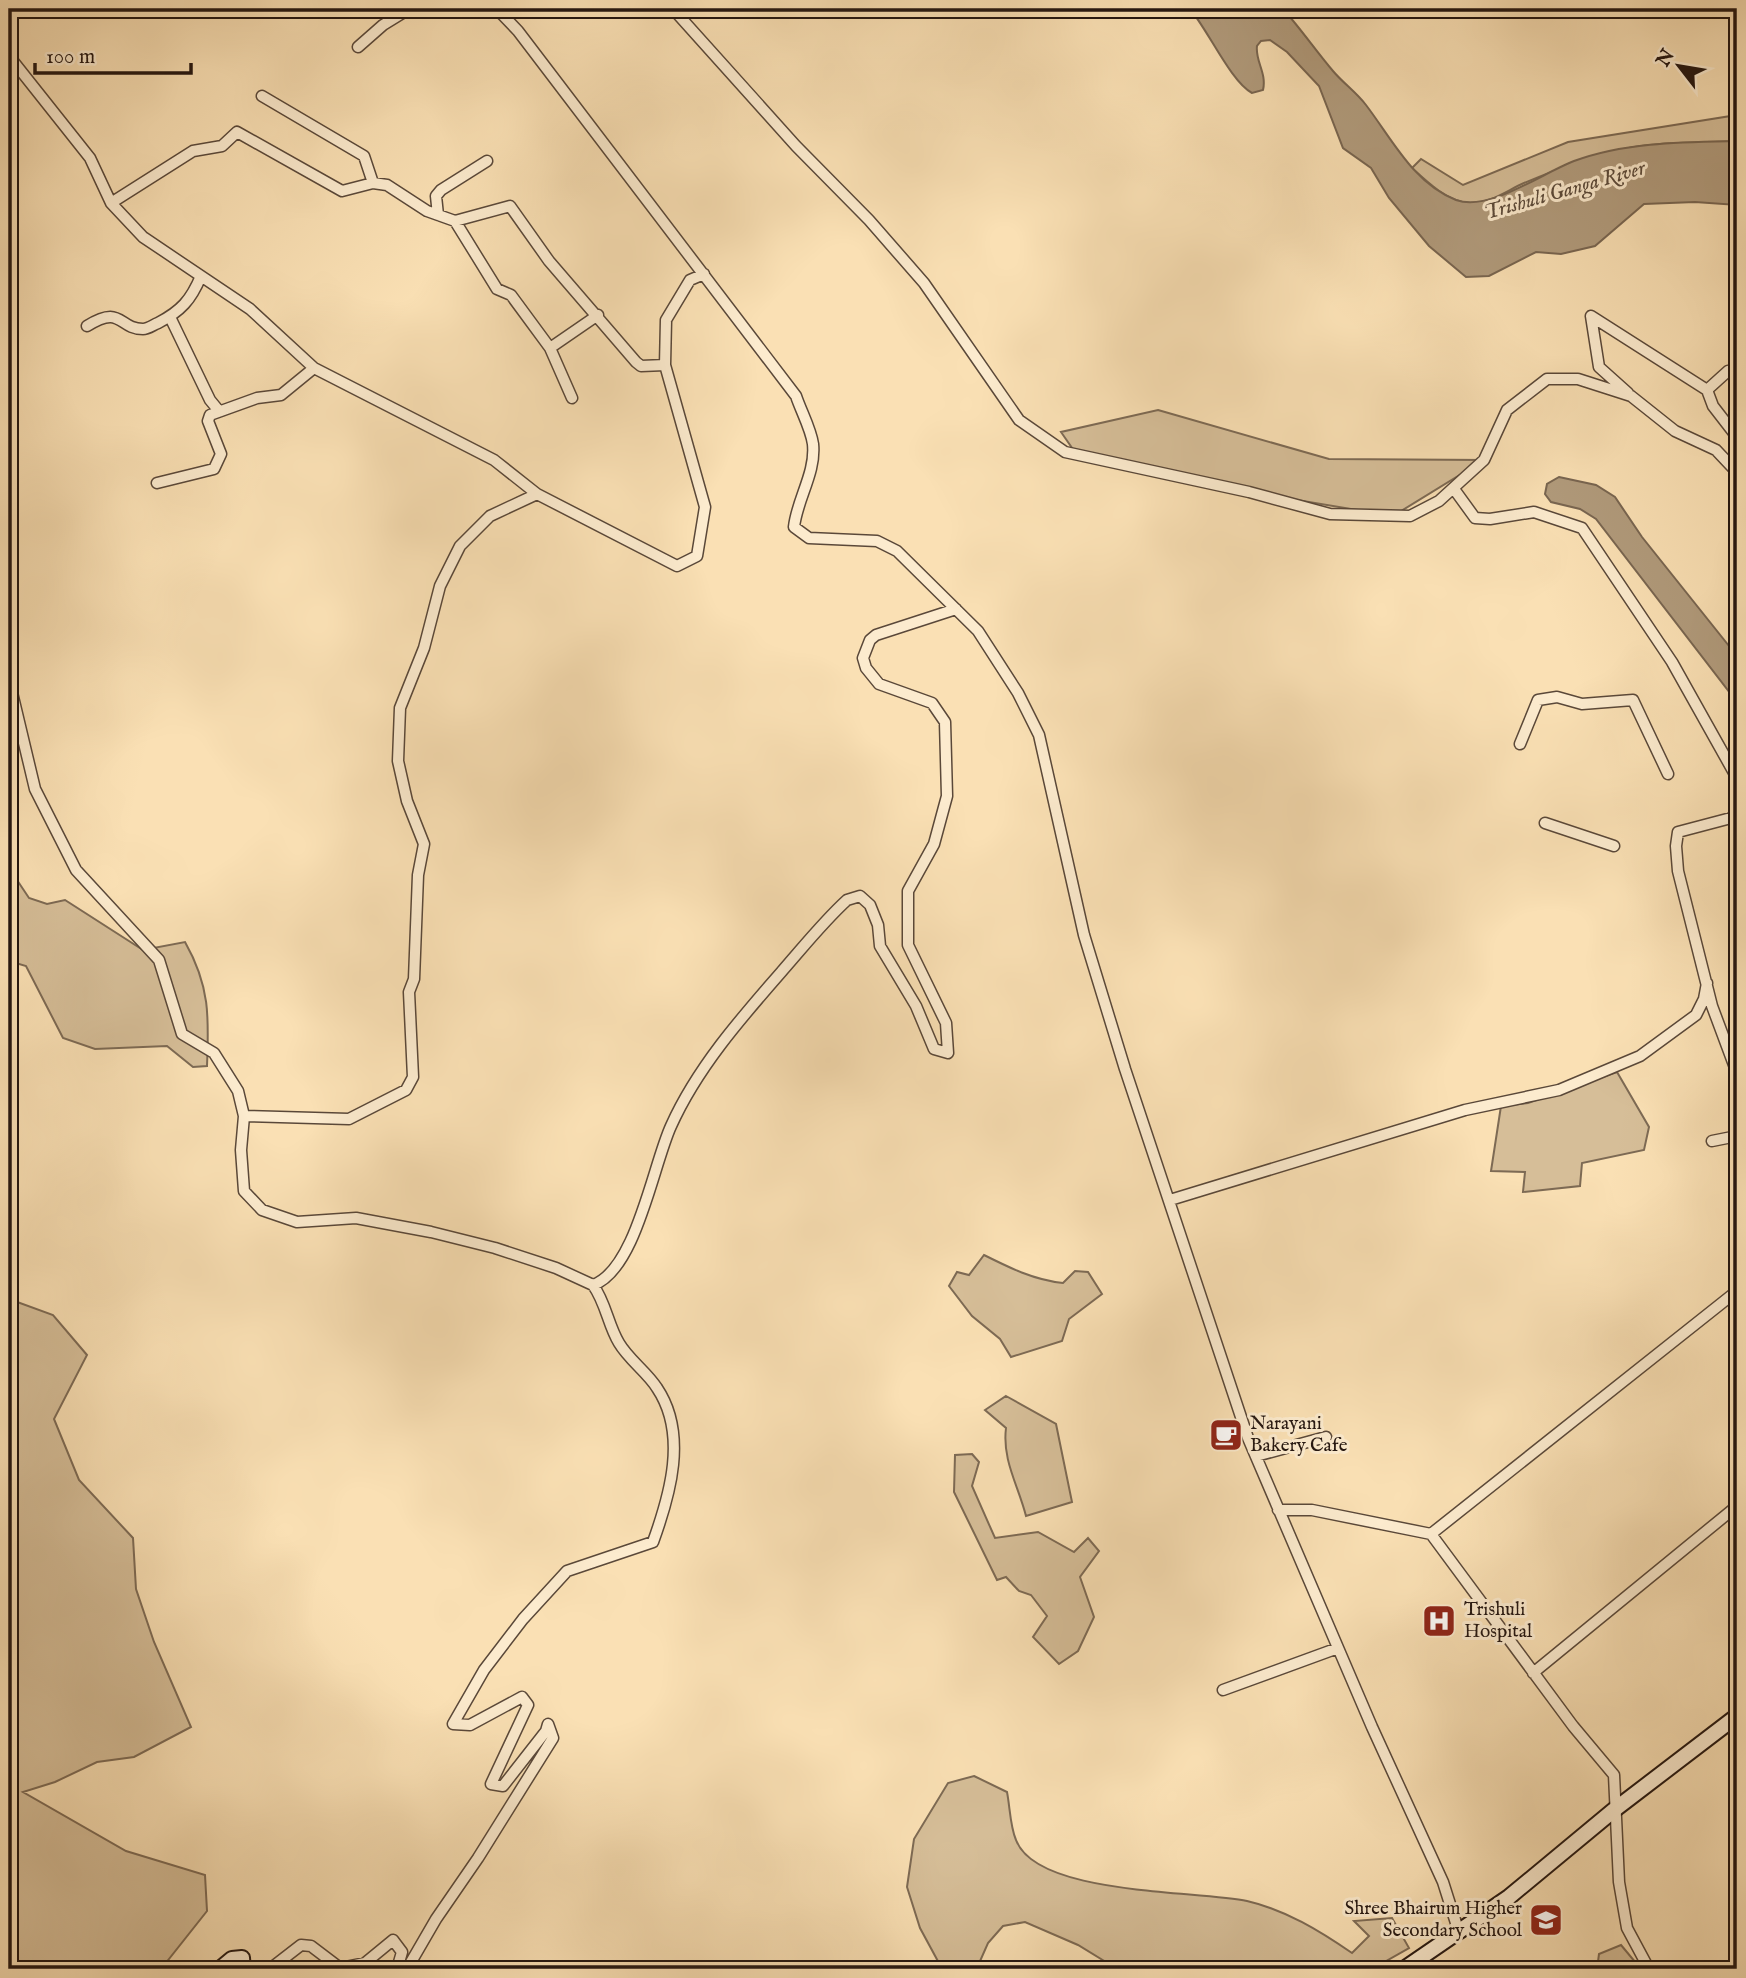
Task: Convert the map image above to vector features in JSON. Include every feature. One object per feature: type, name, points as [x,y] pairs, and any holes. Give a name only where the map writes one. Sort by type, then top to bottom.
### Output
[{"type":"street","points":[[358,47],[409,9]]},
{"type":"street","points":[[497,9],[518,31],[796,396],[813,445],[809,476],[796,509],[794,527],[809,538],[877,541],[897,551],[978,631],[1000,662],[1039,735],[1084,935],[1256,1456],[1443,1882],[1456,1923],[1455,1933]]},
{"type":"street","points":[[673,9],[796,146],[869,220],[924,284],[1018,420],[1065,452],[1249,492],[1330,514],[1410,516],[1439,501],[1484,460],[1507,410],[1546,379],[1578,379],[1631,396]]},
{"type":"street","points":[[9,56],[90,158],[111,203],[143,237],[250,309],[314,368],[495,460],[537,494],[677,566],[697,556],[705,507],[665,365],[666,320],[690,279],[704,274]]},
{"type":"street","points":[[262,96],[364,156],[373,183]]},
{"type":"street","points":[[111,203],[192,151],[222,146],[237,132],[342,191],[373,183],[387,185],[426,211],[455,221],[510,206],[549,261],[641,366],[665,365]]},
{"type":"street","points":[[438,215],[436,196],[441,190],[487,161]]},
{"type":"street","points":[[455,221],[496,289],[511,295],[550,348],[572,398]]},
{"type":"street","points":[[87,326],[100,318],[112,316],[141,329],[170,317],[191,299],[201,276]]},
{"type":"street","points":[[550,348],[598,315]]},
{"type":"street","points":[[1737,437],[1713,405],[1707,390],[1591,316],[1599,367],[1675,431],[1716,450],[1732,468],[1737,467]]},
{"type":"street","points":[[170,317],[210,400],[219,411]]},
{"type":"street","points":[[157,483],[214,469],[221,454],[208,421],[210,415],[257,398],[281,395],[314,368]]},
{"type":"street","points":[[1707,390],[1728,371],[1737,369]]},
{"type":"street","points":[[1454,489],[1475,518],[1490,519],[1534,512],[1582,528],[1672,662],[1737,778]]},
{"type":"street","points":[[244,1116],[349,1119],[406,1090],[413,1077],[409,992],[414,979],[418,875],[424,844],[407,801],[398,761],[400,708],[424,648],[440,586],[460,546],[490,516],[537,494]]},
{"type":"street","points":[[593,1285],[603,1282],[634,1236],[671,1125],[724,1038],[831,914],[848,900],[860,896],[870,905],[878,925],[880,946],[916,1006],[934,1049],[948,1053],[946,1023],[908,945],[908,891],[934,844],[947,796],[945,722],[932,703],[878,684],[866,668],[863,658],[865,649],[876,635],[956,609]]},
{"type":"street","points":[[9,680],[35,789],[76,870],[159,960],[182,1034],[214,1053],[238,1091],[244,1116],[244,1191],[262,1210],[297,1222],[356,1218],[431,1231],[508,1252],[556,1268],[593,1285],[602,1297],[619,1343],[657,1388],[671,1412],[674,1471],[669,1498],[653,1542],[567,1571],[523,1619],[461,1706],[453,1724],[470,1725],[522,1697],[527,1705],[491,1784],[503,1786],[546,1731],[548,1724],[553,1738],[478,1858],[436,1919],[407,1969]]},
{"type":"street","points":[[1520,744],[1538,700],[1556,697],[1582,704],[1633,700],[1668,774]]},
{"type":"street","points":[[1737,813],[1731,818],[1678,832],[1676,846],[1678,871],[1707,983],[1737,1073]]},
{"type":"street","points":[[1545,822],[1614,846]]},
{"type":"street","points":[[1170,1200],[1465,1110],[1559,1090],[1640,1056],[1696,1015],[1704,999],[1707,983]]},
{"type":"street","points":[[1712,1141],[1737,1136]]},
{"type":"street","points":[[1431,1534],[1737,1291]]},
{"type":"street","points":[[1256,1456],[1326,1437]]},
{"type":"street","points":[[1533,1672],[1737,1506]]},
{"type":"street","points":[[1278,1510],[1312,1510],[1431,1534],[1533,1672],[1614,1775],[1619,1882],[1627,1928],[1649,1969]]},
{"type":"street","points":[[1223,1690],[1338,1648]]},
{"type":"street","points":[[1404,1969],[1445,1944],[1455,1933],[1508,1897],[1614,1810],[1737,1716]]},
{"type":"street","points":[[270,1969],[301,1945],[311,1946],[340,1968],[365,1963],[393,1940],[402,1952],[397,1969]]},
{"type":"street","points":[[220,1969],[232,1959],[242,1958],[243,1969]]},
{"type":"shaded area","points":[[1737,115],[1737,141],[1626,148],[1555,170],[1492,199],[1478,202],[1462,202],[1446,195],[1412,168],[1421,159],[1463,185],[1568,142]]},
{"type":"shaded area","points":[[1158,410],[1329,459],[1484,460],[1393,516],[1249,492],[1077,455],[1061,432]]},
{"type":"shaded area","points":[[9,799],[12,811],[9,868]]},
{"type":"shaded area","points":[[9,868],[29,898],[47,904],[65,900],[143,950],[185,942],[199,973],[206,1002],[207,1066],[193,1067],[167,1046],[95,1049],[63,1038],[26,966],[9,961]]},
{"type":"shaded area","points":[[1617,1072],[1649,1127],[1644,1150],[1582,1163],[1580,1186],[1523,1192],[1525,1172],[1491,1171],[1501,1106],[1528,1103]]},
{"type":"shaded area","points":[[984,1255],[1022,1273],[1063,1283],[1075,1271],[1088,1272],[1102,1294],[1069,1319],[1062,1341],[1011,1357],[1000,1339],[972,1316],[949,1286],[957,1272],[969,1275]]},
{"type":"shaded area","points":[[9,1299],[53,1315],[87,1355],[54,1419],[79,1480],[133,1538],[136,1589],[154,1642],[191,1727],[134,1757],[97,1762],[55,1782],[23,1792],[126,1851],[205,1875],[207,1911],[161,1969],[9,1969]]},
{"type":"shaded area","points":[[1006,1396],[1056,1424],[1072,1502],[1026,1516],[1008,1462],[1006,1428],[985,1410]]},
{"type":"shaded area","points":[[972,1454],[979,1462],[972,1486],[995,1538],[1038,1532],[1074,1552],[1088,1538],[1099,1551],[1080,1577],[1094,1617],[1078,1651],[1059,1664],[1033,1637],[1047,1616],[1031,1595],[1019,1591],[1006,1577],[997,1580],[954,1492],[955,1455]]},
{"type":"shaded area","points":[[974,1776],[1007,1792],[1016,1840],[1030,1858],[1054,1872],[1121,1887],[1247,1901],[1302,1922],[1352,1953],[1369,1936],[1354,1921],[1392,1918],[1409,1948],[1372,1969],[1096,1969],[1114,1967],[1078,1945],[1025,1922],[1003,1926],[988,1943],[977,1968],[947,1969],[940,1965],[920,1928],[907,1887],[914,1839],[948,1783]]},
{"type":"shaded area","points":[[1621,1945],[1641,1969],[1597,1969],[1599,1954]]},
{"type":"water","name":"Trishuli Ganga River","points":[[1190,9],[1283,9],[1333,71],[1366,105],[1416,172],[1441,193],[1456,200],[1484,201],[1500,196],[1574,161],[1614,150],[1655,144],[1737,141],[1737,205],[1695,202],[1644,204],[1595,246],[1561,254],[1536,252],[1489,276],[1466,277],[1429,246],[1389,198],[1371,168],[1343,148],[1319,86],[1287,52],[1270,40],[1261,41],[1257,52],[1263,90],[1252,93],[1236,78]]},
{"type":"water","points":[[1559,477],[1596,485],[1615,497],[1642,537],[1737,656],[1737,702],[1596,519],[1580,509],[1551,502],[1545,494],[1547,484]]},
{"type":"place","name":"Narayani Bakery Cafe","points":[[1226,1435]]},
{"type":"place","name":"Trishuli Hospital","points":[[1439,1621]]},
{"type":"place","name":"Shree Bhairum Higher Secondary School","points":[[1546,1920]]}]
